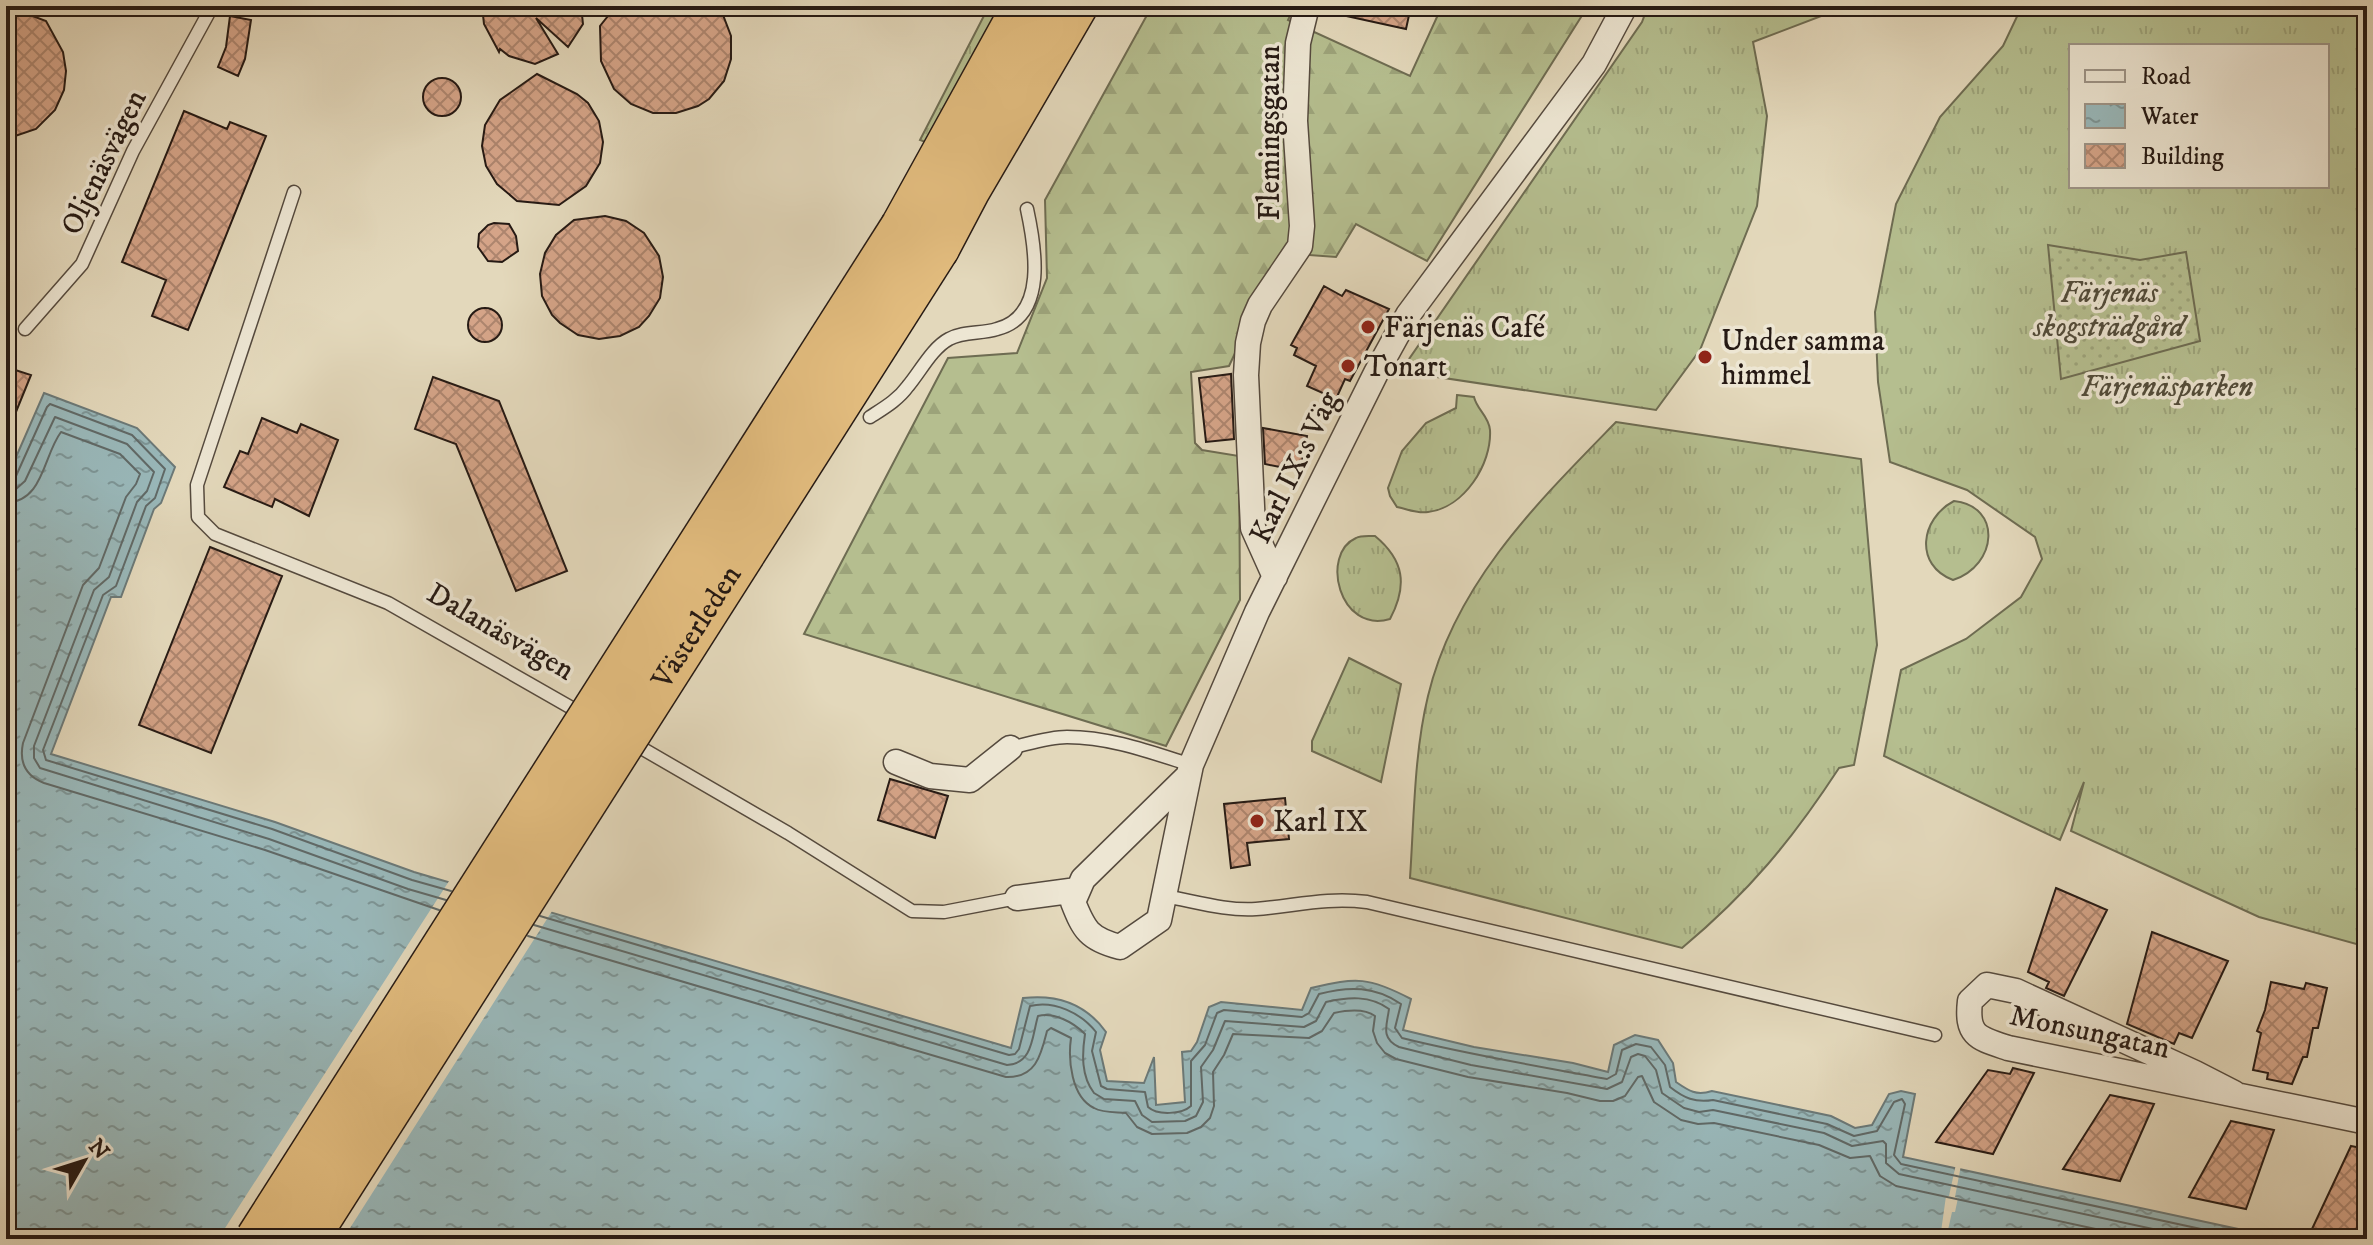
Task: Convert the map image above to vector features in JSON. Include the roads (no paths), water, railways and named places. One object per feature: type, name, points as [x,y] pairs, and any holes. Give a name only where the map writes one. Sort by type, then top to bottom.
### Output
[{"type":"highway","name":"Västerleden","points":[[306,1239],[920,238],[1025,6]]},
{"type":"highway","name":"Västerleden","points":[[258,1239],[920,238],[967,191],[1075,6]]},
{"type":"street","name":"Flemingsgatan","points":[[1275,577],[1253,528],[1246,375],[1253,321],[1260,305],[1300,246],[1302,226],[1295,121],[1298,43],[1307,6]]},
{"type":"street","name":"Karl IX:s Väg","points":[[1189,771],[1083,879],[1077,890],[1073,902],[1082,924],[1098,942],[1120,947],[1159,920],[1189,771],[1275,577],[1376,373],[1408,315],[1594,64],[1625,6]]},
{"type":"street","points":[[896,762],[930,776],[970,780],[1010,748]]},
{"type":"street","points":[[1017,898],[1077,890]]},
{"type":"street","name":"Monsungatan","points":[[2234,1093],[2016,991],[1987,985],[1970,1001],[1971,1030],[1982,1040],[2367,1122]]},
{"type":"lane","name":"Oljenäsvägen","points":[[25,329],[82,264],[133,151],[208,14],[204,6]]},
{"type":"lane","name":"Dalanäsvägen","points":[[294,192],[197,485],[198,517],[215,534],[388,603],[603,726]]},
{"type":"lane","points":[[870,417],[907,388],[948,339],[999,329],[1009,325],[1024,310],[1035,274],[1036,250],[1027,209]]},
{"type":"lane","points":[[616,733],[788,833],[912,911],[944,912],[1017,898]]},
{"type":"lane","points":[[1010,748],[1063,737],[1082,738],[1125,744],[1189,771]]},
{"type":"lane","points":[[1164,896],[1231,909],[1255,909],[1320,899],[1367,902],[1935,1035]]},
{"type":"water","points":[[44,393],[137,428],[175,467],[161,503],[154,509],[121,597],[111,597],[51,754],[275,822],[414,872],[1011,1048],[1023,998],[1048,998],[1070,1003],[1089,1014],[1106,1032],[1100,1050],[1107,1081],[1144,1083],[1154,1057],[1156,1105],[1185,1102],[1182,1052],[1191,1051],[1197,1042],[1209,1007],[1221,1002],[1302,1010],[1311,988],[1362,981],[1384,986],[1411,999],[1403,1030],[1474,1047],[1573,1063],[1608,1072],[1614,1045],[1635,1035],[1658,1040],[1673,1063],[1676,1082],[1689,1090],[1697,1093],[1712,1091],[1831,1116],[1855,1128],[1872,1125],[1889,1094],[1901,1091],[1915,1094],[1903,1157],[2285,1239],[6,1239],[6,480]]},
{"type":"place","name":"Färjenäs Café","points":[[1368,327]]},
{"type":"place","name":"Under samma himmel","points":[[1705,357]]},
{"type":"place","name":"Tonart","points":[[1348,366]]},
{"type":"place","name":"Karl IX","points":[[1257,821]]},
{"type":"park label","name":"Färjenäs skogsträdgård","points":[[2109,309]]},
{"type":"park label","name":"Färjenäsparken","points":[[2167,386]]}]
